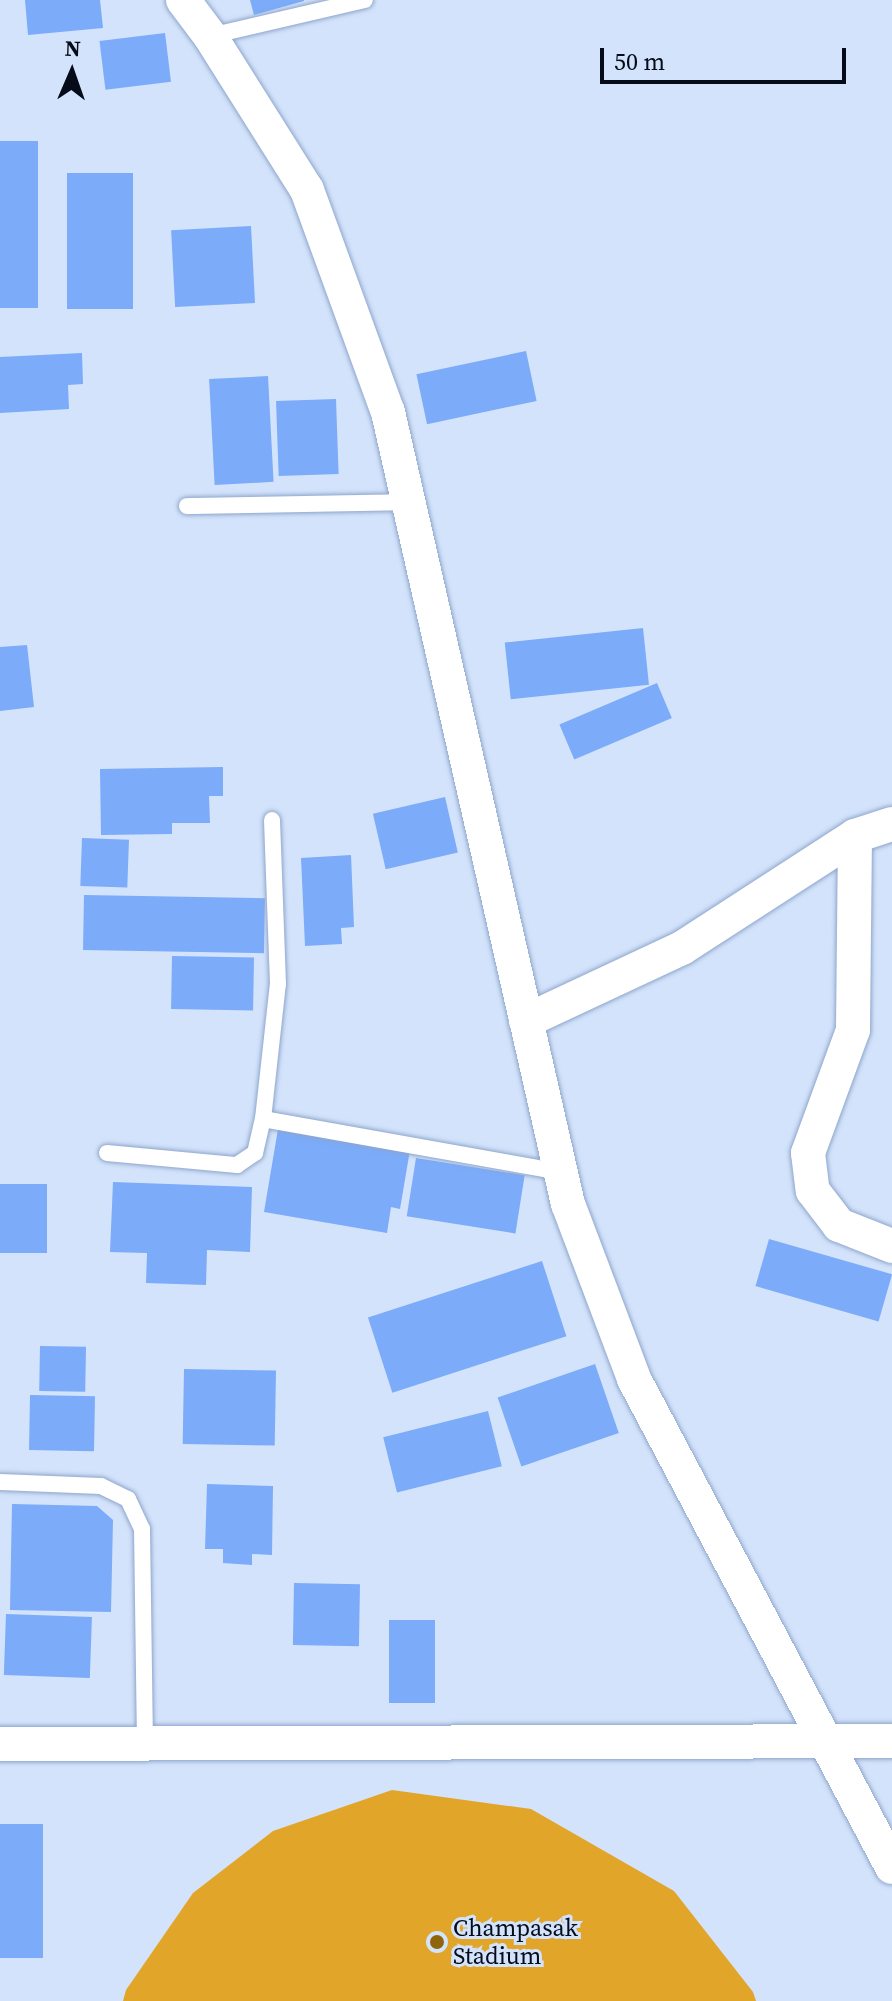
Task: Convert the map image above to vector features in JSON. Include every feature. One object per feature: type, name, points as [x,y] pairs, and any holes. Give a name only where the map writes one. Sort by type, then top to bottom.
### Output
[{"type":"street","points":[[183,0],[210,36],[307,190],[388,412],[568,1204],[634,1379],[892,1867]]},
{"type":"street","points":[[526,1021],[682,948],[855,836],[892,824]]},
{"type":"street","points":[[855,836],[853,1030],[808,1153],[813,1191],[839,1225],[892,1246]]},
{"type":"street","points":[[0,1744],[892,1741]]},
{"type":"lane","points":[[210,36],[365,0]]},
{"type":"lane","points":[[187,506],[408,502]]},
{"type":"lane","points":[[107,1153],[237,1165],[255,1153],[263,1119],[278,984],[272,820]]},
{"type":"lane","points":[[263,1119],[561,1172]]},
{"type":"lane","points":[[0,1482],[101,1486],[128,1499],[142,1529],[145,1743]]},
{"type":"shaded area","name":"Champasak Stadium","points":[[392,1790],[531,1809],[674,1891],[753,1992],[756,2001],[123,2001],[126,1990],[193,1893],[273,1831]]},
{"type":"building","points":[[25,0],[100,0],[103,28],[28,35]]},
{"type":"building","points":[[250,0],[304,0],[304,1],[254,15]]},
{"type":"building","points":[[165,33],[171,82],[105,90],[99,41]]},
{"type":"building","points":[[0,141],[38,141],[38,308],[0,308]]},
{"type":"building","points":[[67,173],[133,173],[133,309],[67,309]]},
{"type":"building","points":[[251,226],[255,303],[175,307],[171,230]]},
{"type":"building","points":[[526,351],[537,401],[427,424],[416,374]]},
{"type":"building","points":[[82,353],[83,384],[68,385],[69,409],[0,413],[0,357]]},
{"type":"building","points":[[268,376],[274,482],[215,485],[209,379]]},
{"type":"building","points":[[336,399],[339,474],[279,476],[276,401]]},
{"type":"building","points":[[643,628],[649,685],[511,699],[505,643]]},
{"type":"building","points":[[27,645],[34,707],[0,711],[0,647]]},
{"type":"building","points":[[657,683],[672,718],[574,759],[559,724]]},
{"type":"building","points":[[223,767],[223,796],[209,796],[210,823],[172,823],[172,834],[101,835],[100,769]]},
{"type":"building","points":[[445,797],[458,853],[386,869],[373,814]]},
{"type":"building","points":[[82,838],[129,840],[127,888],[80,886]]},
{"type":"building","points":[[351,855],[354,927],[341,928],[342,944],[305,946],[301,858]]},
{"type":"building","points":[[84,895],[265,898],[264,953],[83,950]]},
{"type":"building","points":[[172,956],[254,957],[253,1010],[171,1009]]},
{"type":"building","points":[[278,1129],[410,1150],[400,1209],[391,1207],[387,1233],[264,1212]]},
{"type":"building","points":[[416,1158],[525,1175],[515,1233],[407,1216]]},
{"type":"building","points":[[113,1182],[252,1187],[250,1252],[207,1250],[206,1285],[146,1283],[147,1253],[110,1252]]},
{"type":"building","points":[[0,1184],[47,1184],[47,1253],[0,1253]]},
{"type":"building","points":[[769,1239],[892,1274],[879,1321],[755,1286]]},
{"type":"building","points":[[542,1261],[566,1336],[392,1393],[368,1318]]},
{"type":"building","points":[[40,1346],[86,1347],[85,1392],[39,1391]]},
{"type":"building","points":[[595,1364],[619,1433],[521,1467],[498,1398]]},
{"type":"building","points":[[184,1369],[276,1371],[275,1446],[183,1444]]},
{"type":"building","points":[[30,1395],[95,1396],[94,1451],[29,1450]]},
{"type":"building","points":[[488,1411],[502,1466],[397,1492],[383,1437]]},
{"type":"building","points":[[207,1484],[273,1486],[272,1555],[252,1554],[252,1565],[223,1563],[223,1549],[205,1549]]},
{"type":"building","points":[[12,1504],[97,1506],[113,1520],[111,1612],[10,1610]]},
{"type":"building","points":[[294,1583],[360,1584],[359,1646],[293,1645]]},
{"type":"building","points":[[6,1614],[92,1617],[90,1678],[4,1675]]},
{"type":"building","points":[[389,1620],[435,1620],[435,1703],[389,1703]]},
{"type":"building","points":[[0,1824],[43,1824],[43,1958],[0,1958]]},
{"type":"place","name":"Champasak Stadium","points":[[437,1942]]}]
